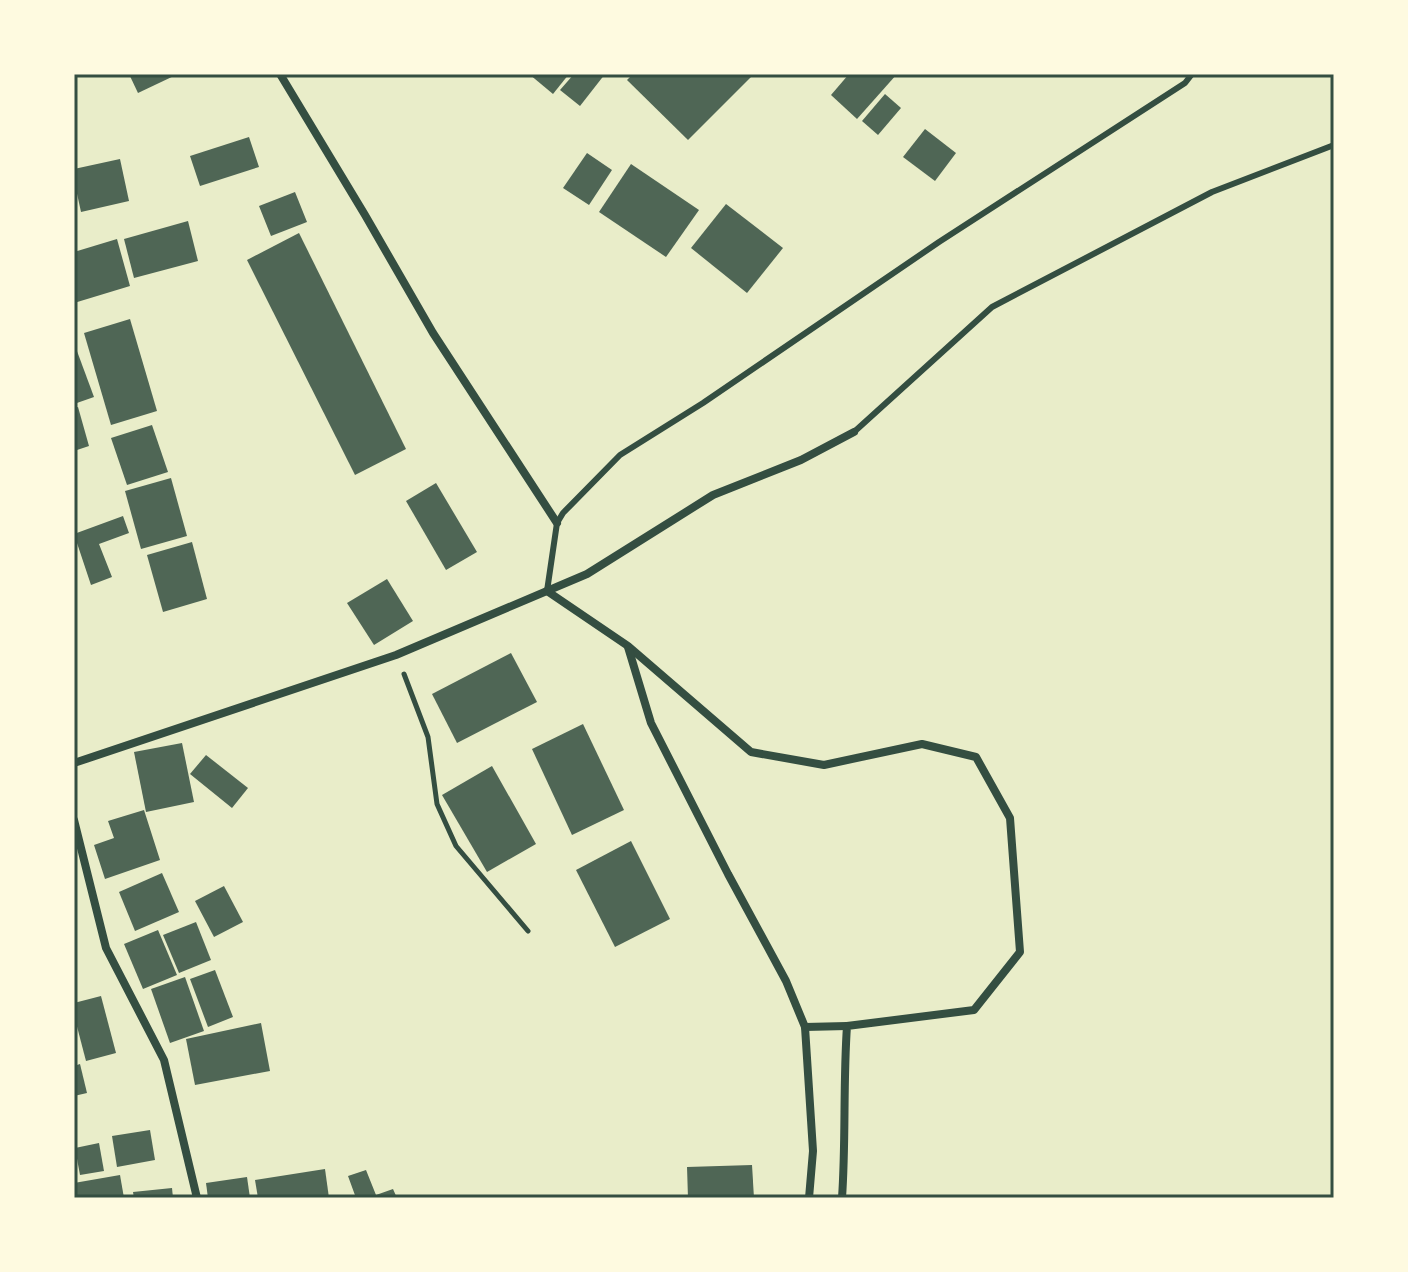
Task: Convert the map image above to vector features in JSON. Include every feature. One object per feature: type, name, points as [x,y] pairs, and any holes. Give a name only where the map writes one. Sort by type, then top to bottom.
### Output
[{"type":"street","points":[[280,74],[433,333],[557,523]]},
{"type":"street","points":[[74,763],[396,655],[547,591],[587,574],[713,495],[801,460],[854,432]]},
{"type":"street","points":[[547,591],[628,646],[751,752],[824,765],[922,744],[976,757],[1010,818],[1020,952],[974,1010],[847,1026],[805,1027]]},
{"type":"street","points":[[628,646],[651,723],[786,981],[805,1027],[813,1151],[809,1198]]},
{"type":"street","points":[[74,820],[106,948],[164,1060],[197,1198]]},
{"type":"street","points":[[842,1198],[847,1026]]},
{"type":"lane","points":[[547,591],[557,523],[620,455],[703,403],[939,242],[1185,83],[1192,74]]},
{"type":"lane","points":[[854,432],[992,307],[1212,192],[1334,145]]},
{"type":"path","points":[[396,655],[428,737],[437,804],[456,846],[528,931]]},
{"type":"building","points":[[129,74],[178,74],[138,93]]},
{"type":"building","points":[[529,74],[569,74],[553,94]]},
{"type":"building","points":[[574,74],[605,74],[580,106],[560,90]]},
{"type":"building","points":[[633,74],[754,74],[688,140],[627,80]]},
{"type":"building","points":[[849,74],[897,74],[857,119],[831,95]]},
{"type":"building","points":[[885,94],[901,108],[878,135],[862,121]]},
{"type":"building","points":[[925,129],[956,153],[935,181],[903,157]]},
{"type":"building","points":[[249,137],[259,167],[200,186],[190,156]]},
{"type":"building","points":[[587,153],[612,170],[589,205],[563,188]]},
{"type":"building","points":[[120,159],[129,201],[81,212],[74,169]]},
{"type":"building","points":[[631,164],[699,210],[666,257],[599,212]]},
{"type":"building","points":[[295,192],[307,222],[271,236],[259,206]]},
{"type":"building","points":[[726,204],[783,248],[747,293],[691,248]]},
{"type":"building","points":[[188,221],[198,261],[134,278],[124,239]]},
{"type":"building","points":[[299,233],[406,449],[355,475],[247,260]]},
{"type":"building","points":[[117,239],[130,286],[74,303],[74,252]]},
{"type":"building","points":[[130,319],[157,411],[111,425],[84,333]]},
{"type":"building","points":[[74,343],[94,397],[74,404]]},
{"type":"building","points":[[78,407],[89,446],[74,451],[74,408]]},
{"type":"building","points":[[152,425],[168,472],[127,485],[111,438]]},
{"type":"building","points":[[171,478],[187,536],[141,549],[125,491]]},
{"type":"building","points":[[436,483],[477,552],[446,570],[406,501]]},
{"type":"building","points":[[123,516],[129,533],[99,544],[112,577],[91,585],[74,534]]},
{"type":"building","points":[[192,542],[207,599],[163,612],[147,555]]},
{"type":"building","points":[[387,579],[413,621],[374,645],[347,603]]},
{"type":"building","points":[[511,653],[537,702],[457,743],[432,694]]},
{"type":"building","points":[[583,724],[624,810],[572,835],[532,749]]},
{"type":"building","points":[[182,743],[194,802],[146,812],[134,752]]},
{"type":"building","points":[[206,755],[248,788],[232,808],[190,774]]},
{"type":"building","points":[[492,766],[536,844],[487,872],[442,795]]},
{"type":"building","points":[[144,810],[160,860],[105,879],[94,845],[114,838],[108,821]]},
{"type":"building","points":[[631,841],[670,919],[615,947],[576,870]]},
{"type":"building","points":[[162,873],[179,912],[135,931],[119,892]]},
{"type":"building","points":[[224,886],[243,922],[214,937],[195,901]]},
{"type":"building","points":[[196,922],[211,960],[179,973],[163,935]]},
{"type":"building","points":[[158,930],[177,975],[143,989],[124,944]]},
{"type":"building","points":[[215,970],[233,1017],[208,1027],[190,979]]},
{"type":"building","points":[[185,977],[204,1031],[170,1043],[151,989]]},
{"type":"building","points":[[101,996],[116,1053],[86,1061],[74,1015],[74,1003]]},
{"type":"building","points":[[261,1023],[270,1071],[195,1085],[186,1039]]},
{"type":"building","points":[[80,1064],[87,1093],[74,1096],[74,1066]]},
{"type":"building","points":[[150,1130],[155,1160],[117,1167],[112,1136]]},
{"type":"building","points":[[99,1143],[104,1171],[80,1175],[75,1148]]},
{"type":"building","points":[[752,1165],[754,1198],[688,1198],[687,1167]]},
{"type":"building","points":[[325,1169],[329,1198],[258,1198],[255,1180]]},
{"type":"building","points":[[366,1170],[376,1195],[393,1189],[397,1198],[356,1198],[348,1176]]},
{"type":"building","points":[[120,1175],[124,1198],[74,1198],[74,1183]]},
{"type":"building","points":[[247,1177],[250,1198],[208,1198],[206,1183]]},
{"type":"building","points":[[172,1188],[173,1198],[134,1198],[133,1192]]}]
